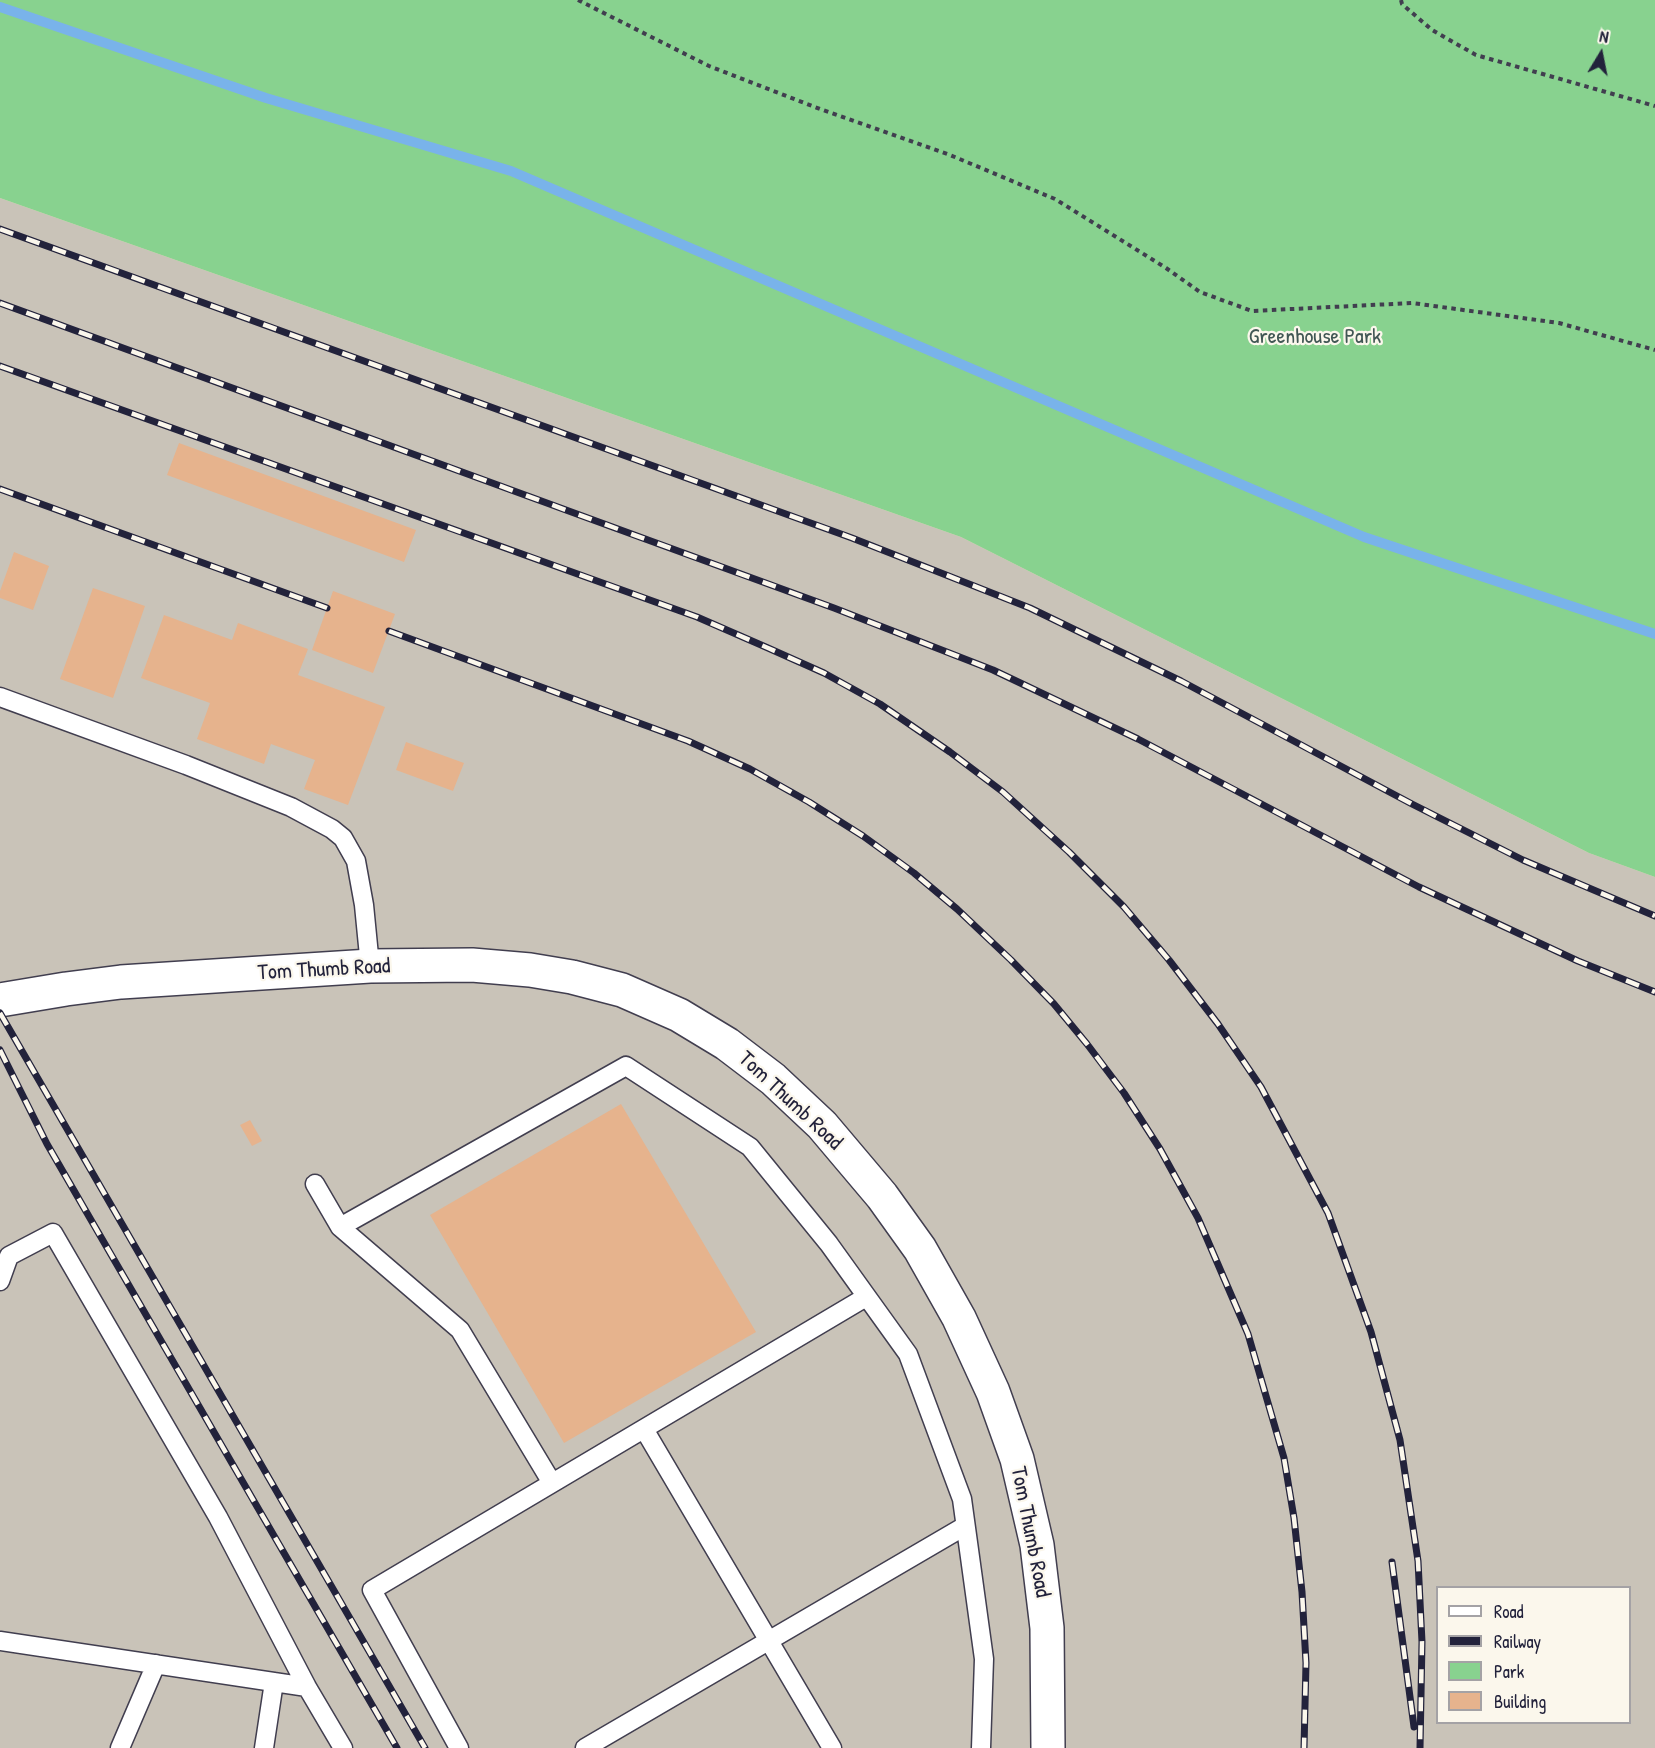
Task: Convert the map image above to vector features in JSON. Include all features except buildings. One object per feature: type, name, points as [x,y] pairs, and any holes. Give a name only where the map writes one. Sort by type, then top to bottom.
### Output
[{"type":"street","name":"Tom Thumb Road","points":[[0,1000],[66,988],[121,982],[370,966],[472,965],[572,976],[622,990],[679,1015],[727,1044],[773,1079],[822,1125],[882,1196],[920,1249],[959,1318],[993,1392],[1017,1459],[1037,1545],[1047,1628],[1048,1748]]},
{"type":"lane","points":[[0,697],[197,769],[291,807],[332,829],[343,838],[356,861],[364,904],[370,966]]},
{"type":"lane","points":[[340,1227],[626,1066],[750,1147],[829,1244],[908,1354],[962,1498],[984,1659],[981,1748]]},
{"type":"lane","points":[[315,1184],[340,1227],[460,1330],[552,1483]]},
{"type":"lane","points":[[0,1281],[9,1256],[53,1233],[218,1517],[307,1687],[343,1748]]},
{"type":"lane","points":[[459,1748],[372,1590],[866,1297]]},
{"type":"lane","points":[[644,1429],[832,1748]]},
{"type":"lane","points":[[585,1748],[965,1526]]},
{"type":"lane","points":[[0,1641],[307,1687]]},
{"type":"lane","points":[[120,1748],[156,1664]]},
{"type":"lane","points":[[264,1748],[274,1682]]},
{"type":"path","points":[[578,0],[709,66],[820,109],[950,155],[1055,199],[1166,268],[1200,292],[1252,311],[1412,303],[1559,323],[1655,350]]},
{"type":"path","points":[[1401,0],[1402,4],[1432,30],[1476,55],[1655,106]]},
{"type":"shaded area","points":[[0,198],[961,537],[1589,853],[1655,877],[1655,1748],[0,1748]]},
{"type":"green space","name":"Greenhouse Park","points":[[0,0],[1655,0],[1655,877],[1589,853],[961,537],[0,198]]},
{"type":"waterway","points":[[0,7],[266,98],[511,171],[1364,537],[1655,634]]},
{"type":"railway","points":[[0,229],[852,538],[1030,608],[1181,681],[1412,804],[1523,860],[1655,916]]},
{"type":"railway","points":[[0,303],[834,608],[993,670],[1138,739],[1419,887],[1578,961],[1655,992]]},
{"type":"railway","points":[[0,366],[697,617],[824,673],[880,704],[950,752],[1003,792],[1069,852],[1124,907],[1169,960],[1218,1024],[1261,1087],[1328,1213],[1371,1332],[1400,1440],[1418,1561],[1422,1642],[1420,1748]]},
{"type":"railway","points":[[0,489],[327,608]]},
{"type":"railway","points":[[389,631],[688,741],[750,769],[809,802],[863,836],[914,873],[957,909],[1054,1004],[1087,1044],[1124,1093],[1160,1149],[1198,1218],[1248,1334],[1284,1458],[1294,1518],[1302,1592],[1306,1663],[1304,1748]]},
{"type":"railway","points":[[0,1013],[425,1748]]},
{"type":"railway","points":[[0,1050],[47,1144],[397,1748]]},
{"type":"railway","points":[[1392,1562],[1414,1727]]}]
